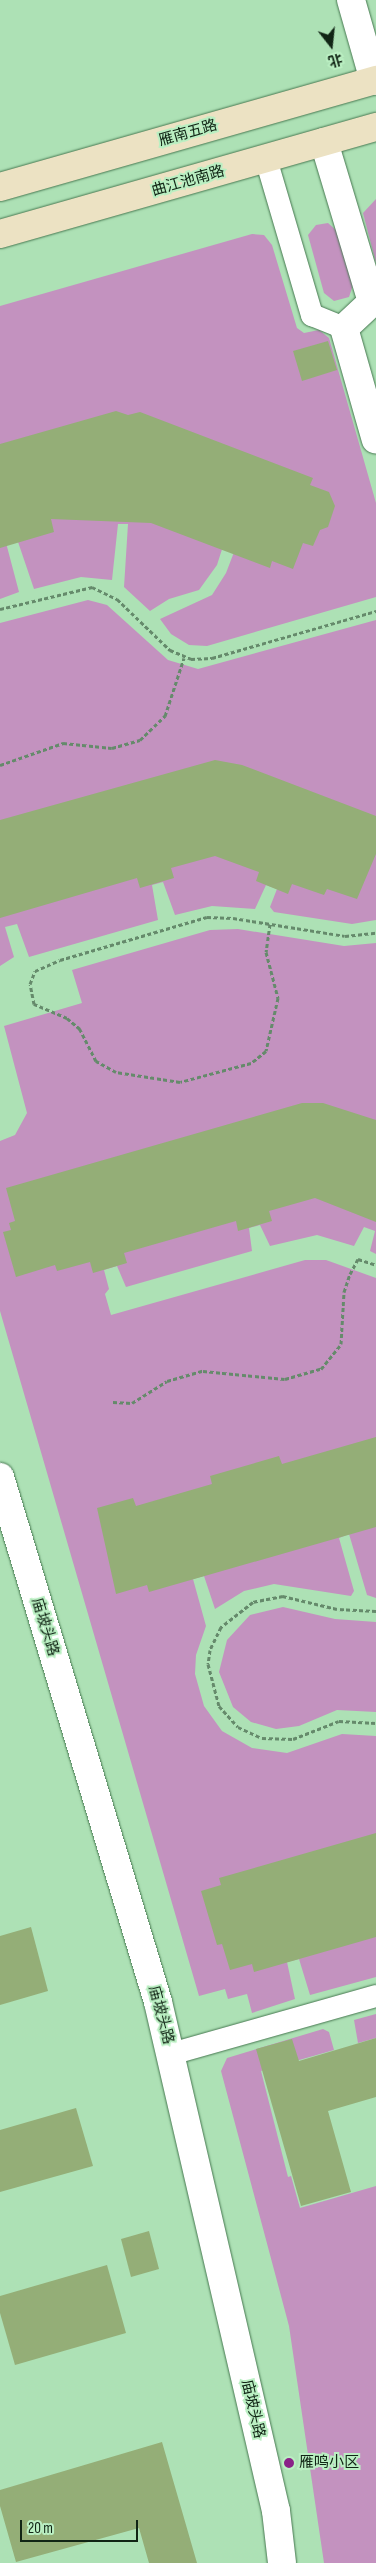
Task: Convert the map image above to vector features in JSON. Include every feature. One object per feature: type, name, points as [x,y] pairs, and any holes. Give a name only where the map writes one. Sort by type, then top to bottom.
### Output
[{"type":"main road","name":"雁南五路","points":[[0,187],[375,80]]},
{"type":"main road","name":"曲江池南路","points":[[0,234],[376,127]]},
{"type":"street","points":[[351,0],[375,80]]},
{"type":"street","points":[[324,142],[372,302],[344,328],[376,440]]},
{"type":"street","name":"庙坡头路","points":[[0,1477],[171,2054],[273,2494],[282,2563]]},
{"type":"lane","points":[[266,159],[312,316],[344,328]]},
{"type":"lane","points":[[171,2054],[376,1996]]},
{"type":"path","points":[[0,609],[81,587],[97,588],[117,599],[184,658],[212,658],[376,611]]},
{"type":"path","points":[[0,765],[51,745],[72,742],[112,748],[145,738],[165,716],[184,658]]},
{"type":"path","points":[[270,924],[266,952],[278,998],[266,1051],[251,1063],[180,1082],[116,1072],[96,1061],[80,1029],[67,1018],[34,1004],[30,984],[35,971],[60,960],[207,917],[270,924],[345,936],[376,933]]},
{"type":"path","points":[[113,1402],[132,1403],[167,1381],[204,1371],[285,1379],[321,1369],[341,1344],[344,1292],[350,1274],[358,1259],[376,1265]]},
{"type":"path","points":[[376,1611],[337,1609],[283,1596],[253,1602],[221,1627],[210,1650],[208,1664],[219,1706],[238,1727],[262,1738],[293,1739],[339,1721],[376,1723]]},
{"type":"shaded area","points":[[376,199],[376,263],[363,213]]},
{"type":"shaded area","points":[[328,223],[337,231],[353,285],[349,297],[334,301],[324,293],[308,235],[316,225]]},
{"type":"shaded area","points":[[252,234],[264,235],[272,245],[297,328],[304,333],[319,330],[329,338],[376,503],[376,597],[207,646],[189,645],[171,634],[160,619],[212,595],[226,573],[236,547],[224,543],[217,565],[199,590],[169,599],[150,611],[124,587],[128,524],[118,524],[112,580],[81,577],[34,589],[16,536],[5,539],[19,592],[0,599],[0,306]]},
{"type":"shaded area","points":[[88,600],[107,605],[168,660],[198,669],[376,620],[376,920],[352,924],[274,912],[270,907],[277,889],[266,885],[255,909],[212,906],[175,915],[163,882],[152,885],[158,920],[29,957],[17,924],[5,927],[14,957],[0,966],[0,623]]},
{"type":"shaded area","points":[[238,929],[344,946],[376,943],[376,1254],[370,1251],[375,1231],[364,1227],[354,1246],[317,1235],[270,1246],[260,1225],[249,1228],[252,1251],[126,1287],[117,1266],[104,1270],[109,1289],[105,1294],[111,1315],[305,1260],[326,1260],[376,1278],[376,1598],[367,1595],[349,1534],[339,1538],[354,1591],[351,1596],[274,1584],[244,1591],[215,1609],[204,1576],[193,1579],[206,1626],[196,1655],[195,1674],[204,1706],[222,1731],[252,1748],[287,1753],[342,1734],[376,1736],[376,1977],[310,1995],[299,1959],[287,1962],[295,1999],[252,2013],[247,1994],[228,1999],[225,1989],[199,1996],[0,1311],[0,1141],[15,1135],[27,1113],[4,1026],[82,1003],[72,970],[210,930]]},
{"type":"shaded area","points":[[283,1607],[335,1619],[376,1622],[376,1712],[337,1710],[299,1726],[276,1729],[251,1722],[233,1707],[219,1672],[227,1640],[250,1615]]},
{"type":"shaded area","points":[[376,2014],[376,2038],[358,2043],[354,2020]]},
{"type":"shaded area","points":[[323,2029],[329,2032],[334,2050],[261,2071],[288,2177],[291,2176],[300,2208],[376,2186],[376,2563],[324,2563],[289,2326],[221,2071],[227,2058]]},
{"type":"building","points":[[328,341],[337,370],[302,381],[293,351]]},
{"type":"building","points":[[116,411],[128,415],[140,412],[313,478],[310,485],[329,492],[335,506],[328,527],[320,530],[313,546],[303,543],[293,569],[272,561],[270,568],[151,523],[51,519],[54,532],[0,548],[0,444]]},
{"type":"building","points":[[215,760],[242,765],[376,816],[376,854],[357,899],[327,889],[324,895],[292,884],[288,894],[256,881],[259,872],[215,856],[171,868],[174,878],[140,888],[137,878],[0,918],[0,820]]},
{"type":"building","points":[[302,1103],[323,1103],[376,1120],[376,1222],[315,1198],[269,1211],[272,1221],[238,1231],[236,1221],[124,1253],[127,1263],[93,1273],[90,1262],[57,1271],[55,1265],[16,1277],[3,1232],[11,1230],[9,1223],[15,1221],[6,1188]]},
{"type":"building","points":[[376,1437],[376,1527],[149,1592],[147,1585],[116,1594],[97,1508],[133,1498],[136,1506],[212,1484],[210,1476],[279,1456],[282,1464]]},
{"type":"building","points":[[376,1833],[376,1937],[254,1972],[252,1964],[230,1970],[222,1944],[217,1945],[201,1891],[221,1885],[219,1878]]},
{"type":"building","points":[[31,1927],[48,1991],[0,2005],[0,1936]]},
{"type":"building","points":[[376,2038],[376,2097],[328,2111],[351,2192],[301,2206],[256,2049],[292,2039],[299,2061]]},
{"type":"building","points":[[76,2108],[93,2166],[0,2192],[0,2130]]},
{"type":"building","points":[[149,2231],[159,2269],[131,2277],[121,2239]]},
{"type":"building","points":[[107,2265],[126,2333],[15,2365],[0,2313],[0,2296]]},
{"type":"building","points":[[162,2442],[197,2563],[149,2563],[139,2528],[16,2562],[0,2506],[0,2490]]},
{"type":"place","name":"雁鸣小区","points":[[289,2463]]}]
